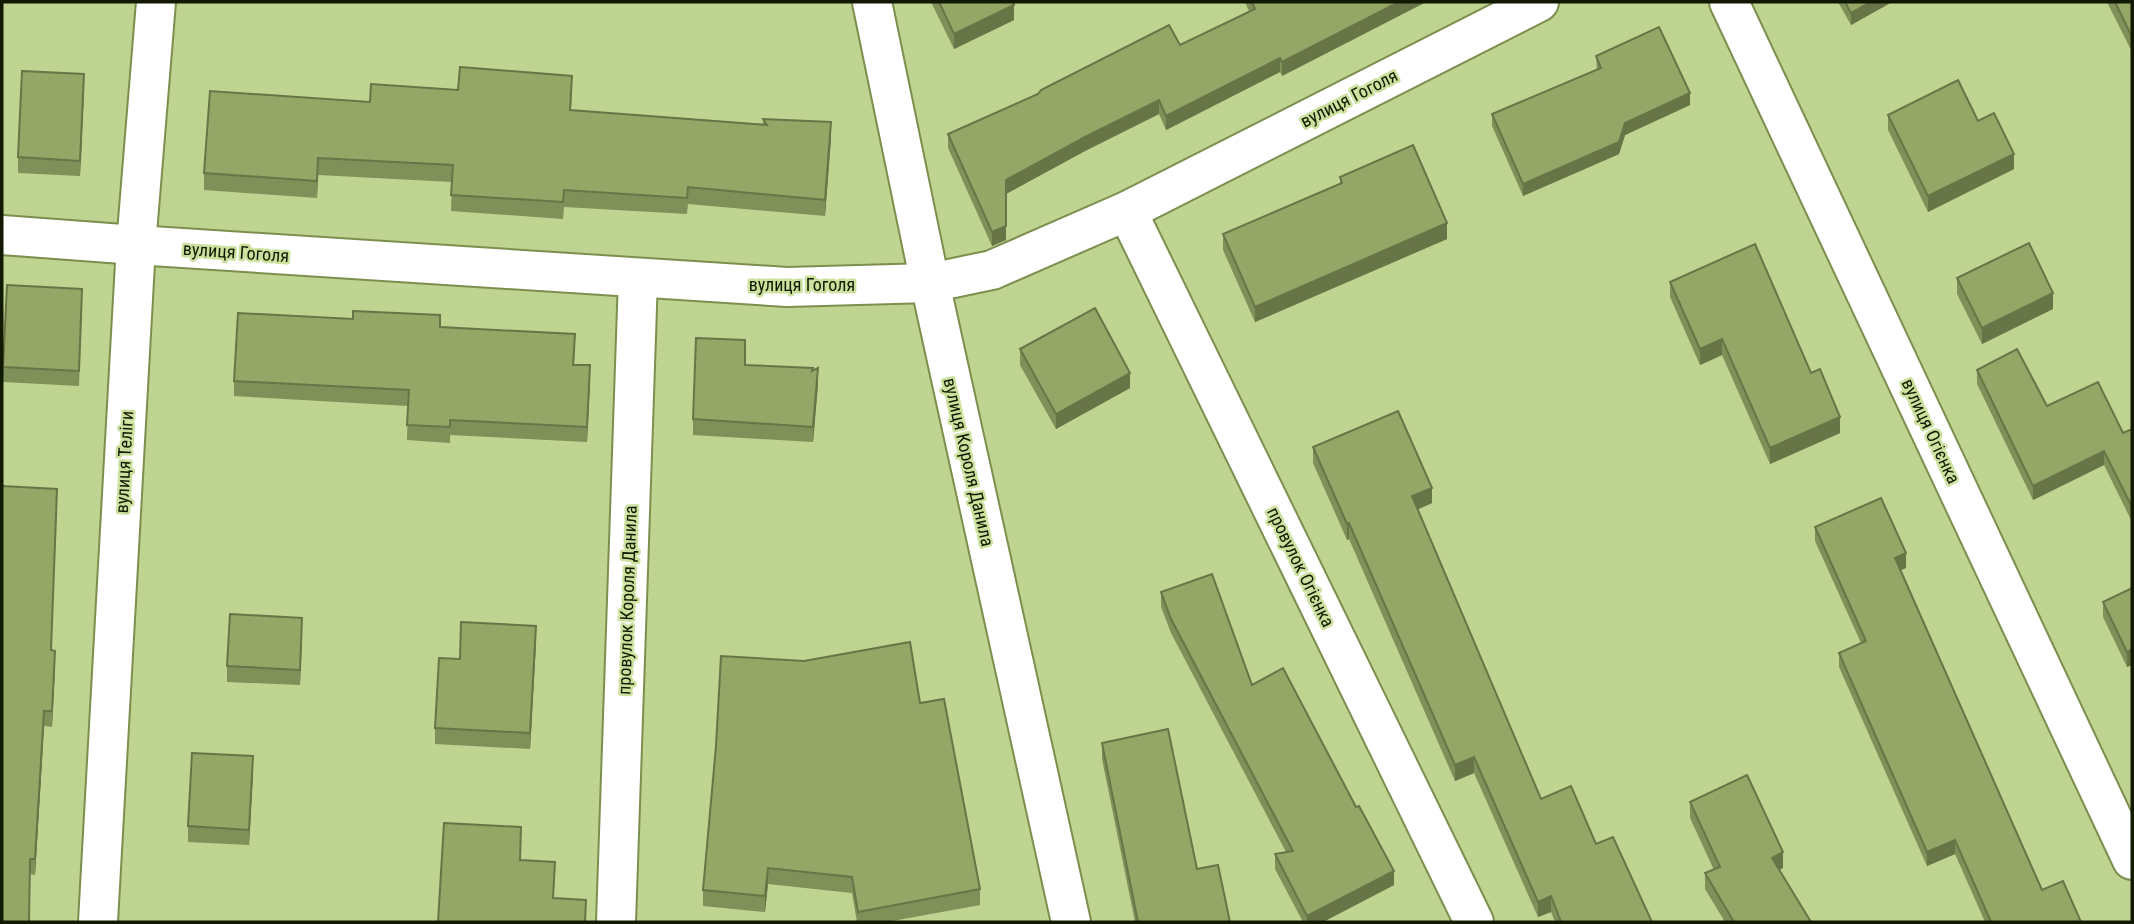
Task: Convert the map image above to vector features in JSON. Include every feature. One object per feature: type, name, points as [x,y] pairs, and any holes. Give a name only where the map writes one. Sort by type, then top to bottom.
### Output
[{"type":"street","name":"вулиця Теліги","points":[[98,922],[136,245],[156,2]]},
{"type":"street","name":"вулиця Короля Данила","points":[[872,2],[930,283],[1071,922]]},
{"type":"street","name":"вулиця Гоголя","points":[[2,235],[787,287],[930,283],[992,270],[1128,211],[1539,2]]},
{"type":"street","name":"вулиця Огієнка","points":[[1729,2],[2132,860]]},
{"type":"street","name":"провулок Огієнка","points":[[1128,211],[1474,922]]},
{"type":"street","name":"провулок Короля Данила","points":[[616,922],[638,278]]},
{"type":"building","points":[[939,2],[1013,2],[1014,5],[954,34]]},
{"type":"building","points":[[1252,2],[1399,2],[1282,62],[1280,58],[1166,116],[1159,100],[1006,180],[1006,226],[992,232],[948,134],[1038,94],[1041,90],[1169,25],[1180,45],[1255,9]]},
{"type":"building","points":[[1845,2],[1870,2],[1851,13]]},
{"type":"building","points":[[2115,2],[2132,2],[2132,37]]},
{"type":"building","points":[[1659,27],[1690,93],[1625,123],[1619,142],[1523,184],[1492,114],[1601,68],[1596,56]]},
{"type":"building","points":[[460,67],[572,76],[570,110],[767,125],[763,119],[831,122],[825,200],[688,187],[687,198],[564,190],[563,202],[451,195],[453,165],[318,158],[317,181],[204,173],[210,91],[370,102],[371,84],[458,90]]},
{"type":"building","points":[[22,71],[84,74],[80,161],[18,157]]},
{"type":"building","points":[[1958,80],[1978,121],[1994,113],[2014,154],[1928,196],[1888,115]]},
{"type":"building","points":[[1413,145],[1447,223],[1255,307],[1223,234],[1342,183],[1340,177]]},
{"type":"building","points":[[2029,243],[2053,293],[1982,328],[1957,278]]},
{"type":"building","points":[[1755,244],[1811,373],[1820,369],[1840,417],[1770,448],[1722,339],[1700,349],[1670,282]]},
{"type":"building","points":[[7,285],[82,289],[79,371],[3,367]]},
{"type":"building","points":[[1095,308],[1130,373],[1056,414],[1020,349]]},
{"type":"building","points":[[353,311],[440,315],[440,327],[575,334],[573,365],[590,365],[587,427],[450,420],[450,427],[407,425],[409,390],[234,381],[238,313],[353,319]]},
{"type":"building","points":[[696,338],[745,340],[745,365],[813,368],[812,371],[818,368],[813,427],[693,419]]},
{"type":"building","points":[[2017,349],[2047,406],[2098,382],[2123,433],[2132,429],[2132,507],[2104,451],[2033,486],[1977,370]]},
{"type":"building","points":[[1398,411],[1432,488],[1412,496],[1541,799],[1571,786],[1596,844],[1613,837],[1652,922],[1561,922],[1551,896],[1538,902],[1474,757],[1455,765],[1313,447]]},
{"type":"building","points":[[2,486],[57,489],[51,650],[55,651],[52,711],[44,711],[35,859],[30,859],[29,922],[2,922]]},
{"type":"building","points":[[1881,498],[1906,553],[1895,558],[2042,890],[2063,881],[2081,922],[1991,922],[1955,840],[1927,852],[1839,653],[1866,641],[1815,527]]},
{"type":"building","points":[[1212,574],[1252,685],[1283,668],[1356,807],[1359,806],[1394,871],[1307,916],[1275,854],[1293,851],[1171,619],[1161,592]]},
{"type":"building","points":[[2132,588],[2132,649],[2127,652],[2103,602]]},
{"type":"building","points":[[230,614],[302,618],[300,670],[227,666]]},
{"type":"building","points":[[461,622],[536,626],[530,733],[435,728],[439,658],[460,659]]},
{"type":"building","points":[[910,642],[920,703],[944,699],[980,889],[858,912],[852,877],[768,868],[765,896],[703,890],[721,656],[804,661]]},
{"type":"building","points":[[1168,729],[1197,869],[1218,865],[1230,922],[1138,922],[1102,743]]},
{"type":"building","points":[[192,753],[253,756],[249,830],[188,826]]},
{"type":"building","points":[[1747,775],[1783,852],[1772,858],[1811,922],[1734,922],[1705,873],[1720,867],[1690,802]]},
{"type":"building","points":[[444,823],[521,827],[520,860],[555,862],[553,898],[586,900],[585,922],[438,922]]}]
